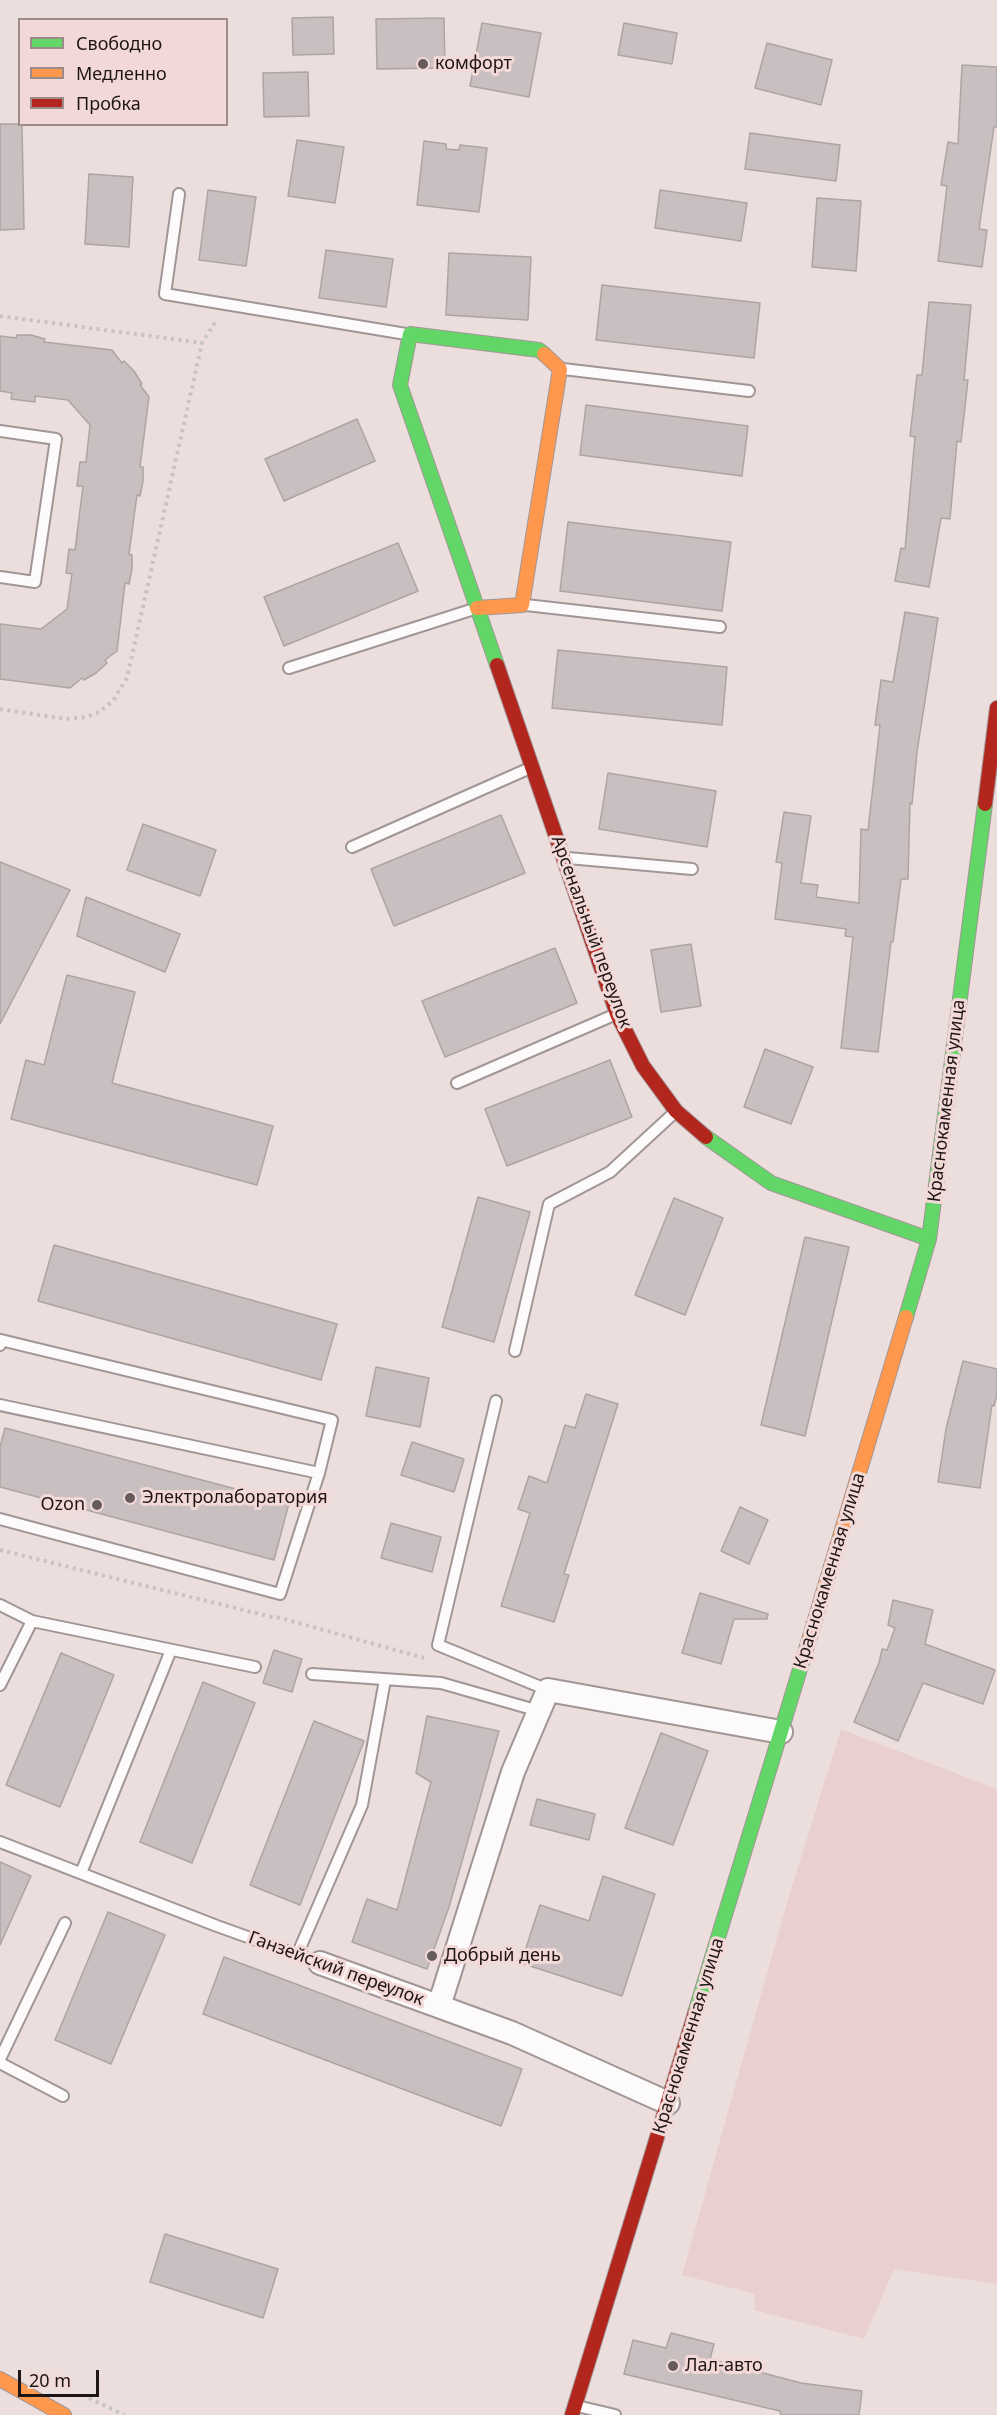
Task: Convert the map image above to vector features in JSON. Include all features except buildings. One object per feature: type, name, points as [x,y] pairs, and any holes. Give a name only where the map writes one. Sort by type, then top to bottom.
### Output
[{"type":"street","points":[[410,334],[539,350],[560,369],[522,605],[477,608]]},
{"type":"street","name":"Арсенальный переулок","points":[[410,334],[400,385],[617,1014],[643,1066],[676,1111],[697,1131],[771,1183],[929,1239]]},
{"type":"street","name":"Краснокаменная улица","points":[[573,2410],[929,1239],[997,708]]},
{"type":"street","points":[[439,2006],[513,1772],[548,1690],[781,1732]]},
{"type":"street","name":"Ганзейский переулок","points":[[320,1963],[512,2033],[668,2103]]},
{"type":"street","points":[[0,2379],[64,2415]]},
{"type":"lane","points":[[179,194],[165,294],[410,334]]},
{"type":"lane","points":[[560,369],[749,391]]},
{"type":"lane","points":[[0,431],[56,439],[35,582],[0,577]]},
{"type":"lane","points":[[522,605],[720,627]]},
{"type":"lane","points":[[289,668],[477,608]]},
{"type":"lane","points":[[352,847],[533,766]]},
{"type":"lane","points":[[564,858],[692,869]]},
{"type":"lane","points":[[457,1083],[617,1014]]},
{"type":"lane","points":[[514,1351],[549,1204],[610,1172],[676,1111]]},
{"type":"lane","points":[[0,1345],[1,1340],[332,1420],[319,1473],[280,1594],[0,1519]]},
{"type":"lane","points":[[496,1401],[438,1645],[548,1690]]},
{"type":"lane","points":[[0,1405],[319,1473]]},
{"type":"lane","points":[[0,1605],[32,1621],[255,1667]]},
{"type":"lane","points":[[0,1685],[32,1621]]},
{"type":"lane","points":[[81,1873],[171,1650]]},
{"type":"lane","points":[[312,1674],[441,1683],[539,1711]]},
{"type":"lane","points":[[297,1955],[362,1804],[385,1680]]},
{"type":"lane","name":"Ганзейский переулок","points":[[0,1842],[320,1963]]},
{"type":"lane","points":[[63,2096],[0,2061],[65,1923]]},
{"type":"lane","points":[[573,2410],[615,2415]]},
{"type":"path","points":[[0,709],[65,719],[87,717],[99,712],[113,701],[127,678],[202,343],[215,323],[232,305]]},
{"type":"path","points":[[0,316],[202,343]]},
{"type":"path","points":[[0,1550],[276,1618],[433,1660],[438,1645]]},
{"type":"path","points":[[276,1618],[280,1594]]},
{"type":"shaded area","points":[[841,1729],[997,1789],[997,2284],[894,2269],[864,2339],[754,2310],[755,2294],[682,2275],[788,1899]]},
{"type":"traffic: fast","points":[[497,665],[400,385],[410,334],[539,350],[544,354]]},
{"type":"traffic: fast","points":[[906,1317],[929,1239],[985,804]]},
{"type":"traffic: fast","points":[[706,1137],[771,1183],[929,1239]]},
{"type":"traffic: fast","points":[[695,2013],[808,1643]]},
{"type":"traffic: slow","points":[[477,608],[522,605],[560,369],[544,354]]},
{"type":"traffic: slow","points":[[808,1643],[906,1317]]},
{"type":"traffic: slow","points":[[0,2379],[64,2415]]},
{"type":"traffic: jam","points":[[497,665],[617,1014],[643,1066],[676,1111],[706,1137]]},
{"type":"traffic: jam","points":[[985,804],[997,708]]},
{"type":"traffic: jam","points":[[572,2415],[695,2013]]},
{"type":"place","name":"комфорт","points":[[423,64]]},
{"type":"place","name":"Электролаборатория","points":[[130,1498]]},
{"type":"place","name":"Ozon","points":[[97,1505]]},
{"type":"place","name":"Добрый день","points":[[432,1956]]},
{"type":"place","name":"Лал-авто","points":[[673,2366]]}]
